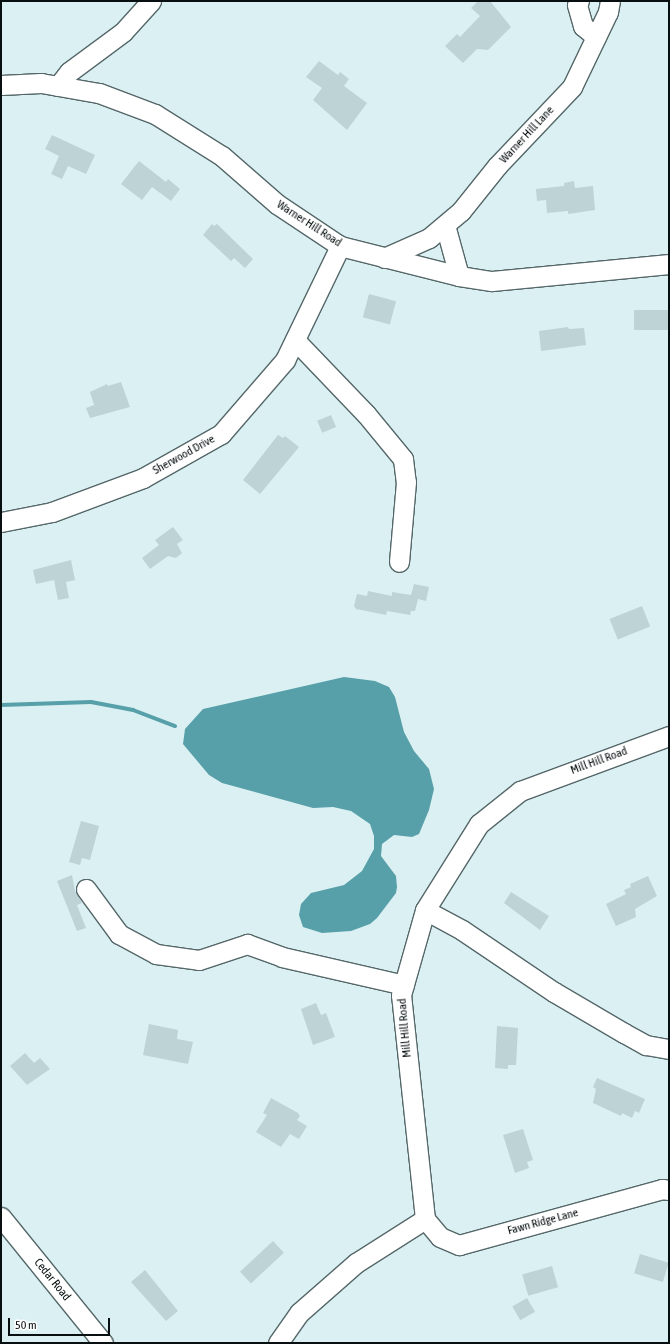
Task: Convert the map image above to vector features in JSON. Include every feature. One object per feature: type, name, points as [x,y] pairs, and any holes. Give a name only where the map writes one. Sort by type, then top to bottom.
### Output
[{"type":"street","points":[[58,86],[69,72],[123,32],[151,1]]},
{"type":"street","points":[[579,1],[577,5],[583,26],[596,37]]},
{"type":"street","name":"Warner Hill Lane","points":[[384,258],[429,238],[461,211],[497,166],[572,87],[596,37],[610,1]]},
{"type":"street","name":"Warner Hill Road","points":[[1,85],[41,82],[99,94],[155,114],[222,156],[277,204],[340,246],[384,258],[459,276],[506,281],[669,264]]},
{"type":"street","points":[[445,225],[459,276]]},
{"type":"street","name":"Sherwood Drive","points":[[1,522],[52,512],[143,478],[221,434],[285,360],[340,246]]},
{"type":"street","points":[[295,340],[366,414],[403,459],[406,482],[399,562]]},
{"type":"street","name":"Mill Hill Road","points":[[426,1219],[401,995],[425,910],[479,824],[520,790],[669,736]]},
{"type":"street","points":[[86,889],[119,934],[156,954],[198,960],[247,944],[282,957],[404,985]]},
{"type":"street","points":[[425,910],[462,930],[554,992],[624,1033],[646,1045],[669,1049]]},
{"type":"street","name":"Fawn Ridge Lane","points":[[426,1219],[440,1237],[459,1245],[662,1189],[669,1190]]},
{"type":"street","name":"Cedar Road","points":[[1,1217],[103,1343]]},
{"type":"street","points":[[278,1343],[299,1313],[356,1263],[426,1219]]},
{"type":"water","points":[[344,677],[375,681],[389,687],[395,697],[404,732],[414,751],[429,769],[434,789],[429,810],[419,834],[412,837],[394,835],[382,844],[381,856],[396,876],[397,887],[396,893],[377,918],[370,924],[351,931],[322,933],[303,927],[299,915],[301,904],[311,893],[344,885],[362,871],[374,849],[374,836],[370,824],[351,811],[333,807],[313,808],[222,783],[209,775],[183,744],[185,729],[203,709]]},
{"type":"building","points":[[478,1],[490,1],[511,27],[488,50],[477,49],[463,63],[445,46],[457,34],[460,37],[480,16],[471,8]]},
{"type":"building","points":[[319,61],[338,75],[340,72],[349,79],[344,86],[367,103],[347,130],[313,100],[322,88],[306,77]]},
{"type":"building","points":[[52,135],[95,155],[86,174],[68,166],[62,179],[51,174],[59,156],[45,149]]},
{"type":"building","points":[[139,161],[166,182],[168,179],[180,189],[171,201],[152,187],[142,200],[121,184]]},
{"type":"building","points":[[574,181],[575,188],[593,186],[595,210],[568,214],[568,211],[547,213],[546,200],[537,201],[536,189],[564,186],[564,183]]},
{"type":"building","points":[[212,224],[214,226],[217,224],[253,259],[245,268],[234,258],[231,261],[203,235]]},
{"type":"building","points":[[369,294],[396,301],[390,324],[363,317]]},
{"type":"building","points":[[634,310],[669,310],[669,330],[634,330]]},
{"type":"building","points":[[568,327],[569,329],[584,328],[586,345],[541,351],[539,331]]},
{"type":"building","points":[[121,382],[130,407],[90,418],[86,408],[94,405],[90,392],[107,384],[108,386]]},
{"type":"building","points":[[331,415],[336,427],[322,433],[317,421]]},
{"type":"building","points":[[278,435],[283,438],[285,436],[299,447],[260,494],[243,480]]},
{"type":"building","points":[[173,527],[183,540],[177,544],[182,553],[176,558],[168,556],[150,569],[142,558],[159,545],[155,540]]},
{"type":"building","points":[[71,560],[75,580],[66,582],[69,598],[58,600],[54,580],[36,584],[33,570]]},
{"type":"building","points":[[414,584],[429,587],[426,601],[418,599],[415,611],[411,611],[410,615],[387,611],[386,615],[356,609],[354,606],[357,594],[367,596],[368,591],[392,596],[392,592],[411,595]]},
{"type":"building","points":[[642,606],[650,626],[618,640],[610,619]]},
{"type":"building","points":[[81,821],[99,826],[90,860],[82,858],[80,865],[69,862]]},
{"type":"building","points":[[72,875],[75,891],[82,903],[77,905],[86,928],[77,931],[57,881]]},
{"type":"building","points":[[648,876],[657,896],[635,909],[636,917],[616,926],[606,904],[626,894],[624,890],[631,887],[630,884]]},
{"type":"building","points":[[511,892],[549,916],[540,930],[504,903]]},
{"type":"building","points":[[316,1003],[321,1015],[326,1013],[335,1037],[313,1045],[301,1009]]},
{"type":"building","points":[[149,1024],[178,1030],[177,1039],[193,1042],[188,1064],[143,1055]]},
{"type":"building","points":[[497,1026],[518,1028],[516,1065],[508,1065],[508,1069],[495,1068]]},
{"type":"building","points":[[25,1053],[34,1063],[40,1058],[50,1069],[27,1085],[10,1066]]},
{"type":"building","points":[[597,1078],[645,1099],[639,1113],[635,1111],[632,1118],[622,1113],[621,1116],[593,1103],[596,1089],[593,1087]]},
{"type":"building","points":[[271,1098],[298,1113],[300,1116],[297,1120],[307,1126],[299,1139],[290,1134],[281,1147],[256,1132],[267,1115],[263,1113]]},
{"type":"building","points":[[523,1129],[533,1160],[527,1162],[529,1168],[515,1173],[503,1135]]},
{"type":"building","points":[[273,1241],[284,1253],[251,1283],[240,1272]]},
{"type":"building","points":[[640,1254],[669,1263],[663,1282],[634,1273]]},
{"type":"building","points":[[552,1266],[558,1287],[528,1296],[522,1275]]},
{"type":"building","points":[[145,1270],[178,1311],[166,1321],[131,1282]]},
{"type":"building","points":[[527,1298],[535,1312],[520,1320],[512,1306]]},
{"type":"waterway","points":[[1,705],[91,702],[133,710],[175,726]]}]
